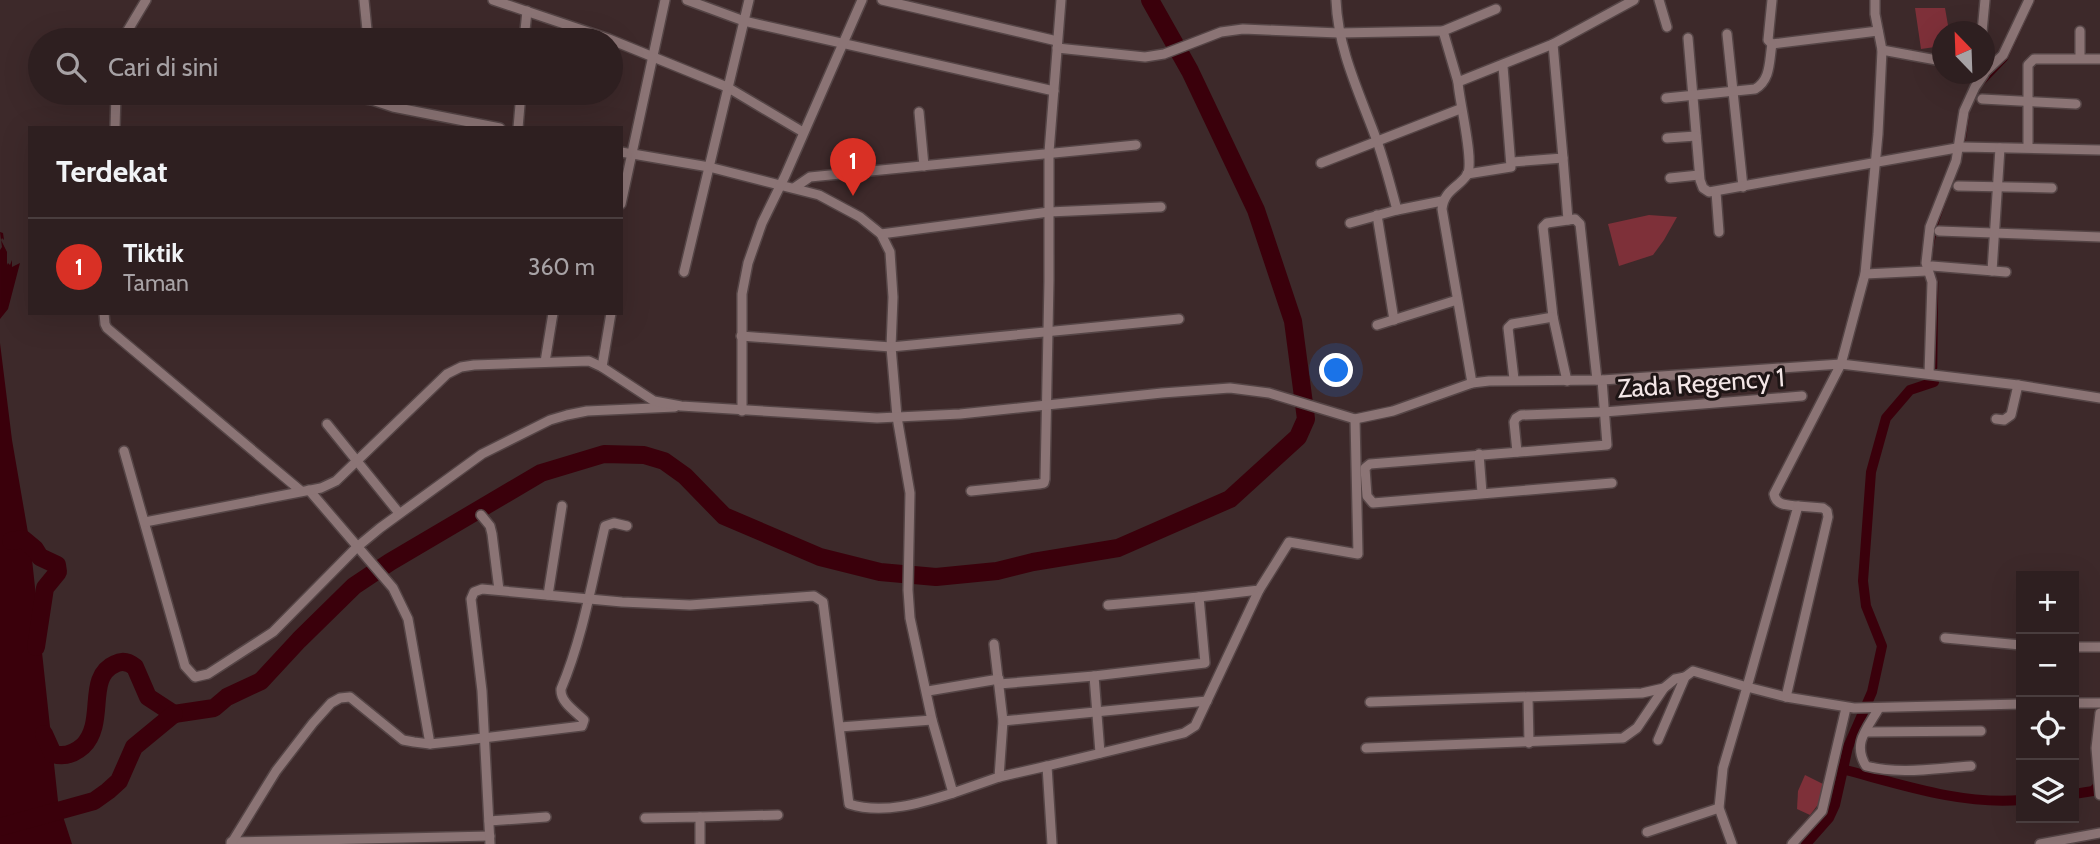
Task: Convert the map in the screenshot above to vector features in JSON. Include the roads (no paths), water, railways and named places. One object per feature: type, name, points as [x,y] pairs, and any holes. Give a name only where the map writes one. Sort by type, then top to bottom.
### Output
[{"type":"street","points":[[129,28],[146,0]]},
{"type":"street","points":[[364,0],[367,28]]},
{"type":"street","points":[[494,0],[577,28]]},
{"type":"street","points":[[623,184],[626,153],[665,0]]},
{"type":"street","points":[[687,0],[744,22],[1054,91]]},
{"type":"street","points":[[684,272],[749,0]]},
{"type":"street","points":[[742,411],[742,294],[748,263],[762,223],[862,0]]},
{"type":"street","points":[[882,0],[1057,44],[1145,57],[1164,54],[1221,32],[1243,29],[1339,33],[1443,31],[1496,9]]},
{"type":"street","points":[[971,491],[1044,483],[1049,152],[1060,0]]},
{"type":"street","points":[[1336,0],[1339,33],[1350,73],[1377,141],[1397,210]]},
{"type":"street","points":[[1458,82],[1553,44],[1634,0]]},
{"type":"street","points":[[1659,0],[1667,27]]},
{"type":"street","points":[[1666,98],[1755,89],[1762,85],[1767,77],[1772,44],[1769,40],[1772,0]]},
{"type":"street","points":[[1786,697],[1828,517],[1823,508],[1779,504],[1774,494],[1841,364],[1865,274],[1882,50],[1875,0]]},
{"type":"street","points":[[1983,21],[1985,0]]},
{"type":"street","points":[[1995,63],[2003,55],[2029,0]]},
{"type":"street","points":[[525,28],[527,11]]},
{"type":"street","points":[[1443,31],[1458,82],[1460,108],[1470,152],[1467,174]]},
{"type":"street","points":[[1772,44],[1878,31]]},
{"type":"street","points":[[2080,31],[2080,58]]},
{"type":"street","points":[[1727,34],[1743,187]]},
{"type":"street","points":[[1688,38],[1699,175],[1703,188],[1709,192],[1963,148],[2100,150]]},
{"type":"street","points":[[1553,44],[1568,220],[1547,223],[1543,227],[1553,317],[1567,381]]},
{"type":"street","points":[[623,45],[727,87],[803,132]]},
{"type":"street","points":[[1882,50],[1932,59]]},
{"type":"street","points":[[2028,147],[2030,61],[2100,59]]},
{"type":"street","points":[[1472,383],[1441,209],[1448,191],[1467,174],[1507,169],[1512,162],[1503,66]]},
{"type":"street","points":[[1929,374],[1932,282],[1930,228],[1963,148],[1964,111],[1977,84]]},
{"type":"street","points":[[1982,99],[2076,104]]},
{"type":"street","points":[[115,126],[116,105]]},
{"type":"street","points":[[389,105],[490,126]]},
{"type":"street","points":[[518,126],[520,105]]},
{"type":"street","points":[[1321,163],[1460,108]]},
{"type":"street","points":[[919,112],[924,166]]},
{"type":"street","points":[[1667,138],[1696,136]]},
{"type":"street","points":[[794,188],[810,177],[1136,145]]},
{"type":"street","points":[[1992,271],[2000,148]]},
{"type":"street","points":[[626,153],[709,167],[819,195],[860,217],[881,234],[890,252],[893,297],[891,347],[897,417],[910,493],[910,618],[928,691],[932,720],[953,793]]},
{"type":"street","points":[[1512,162],[1563,158]]},
{"type":"street","points":[[1670,178],[1699,175]]},
{"type":"street","points":[[1958,186],[2052,188]]},
{"type":"street","points":[[1716,191],[1719,232]]},
{"type":"street","points":[[1350,223],[1442,201]]},
{"type":"street","points":[[881,234],[1049,212],[1161,207]]},
{"type":"street","points":[[1377,215],[1394,320]]},
{"type":"street","name":"Zada Regency 1","points":[[1568,220],[1574,219],[1580,224],[1607,445],[1370,464],[1365,468],[1367,496],[1373,503],[1612,483]]},
{"type":"street","points":[[1939,231],[2100,237]]},
{"type":"street","points":[[1865,274],[1930,268],[2006,272]]},
{"type":"street","points":[[1377,324],[1457,300]]},
{"type":"street","points":[[104,315],[105,324],[118,337],[305,491],[393,588],[408,619],[430,744]]},
{"type":"street","points":[[545,362],[553,315]]},
{"type":"street","points":[[602,367],[611,315]]},
{"type":"street","points":[[1514,379],[1508,328],[1512,324],[1553,317]]},
{"type":"street","points":[[741,336],[891,347],[1179,319]]},
{"type":"street","points":[[145,522],[305,491],[336,481],[447,374],[461,367],[474,365],[589,361],[654,401],[681,406],[854,418],[1045,406],[1230,388],[1269,393],[1355,419],[1393,411],[1472,383],[1514,379],[1599,380],[1841,364],[2018,385],[2100,398]]},
{"type":"street","points":[[1996,419],[2008,419],[2011,415],[2018,385]]},
{"type":"street","name":"Zada Regency 1","points":[[1517,452],[1514,422],[1521,415],[1604,412],[1802,396]]},
{"type":"street","points":[[124,451],[185,666],[195,677],[208,674],[273,632],[357,547],[399,513],[482,454],[550,420],[587,411],[665,409],[681,406]]},
{"type":"street","points":[[231,843],[490,840],[485,738],[471,599],[478,590],[690,605],[814,596],[820,598],[823,602],[829,643],[849,804],[872,808],[914,805],[999,777],[1184,733],[1195,726],[1259,590],[1289,541],[1358,554],[1355,419]]},
{"type":"street","points":[[327,424],[399,513]]},
{"type":"street","points":[[1479,454],[1482,493]]},
{"type":"street","points":[[548,595],[562,506]]},
{"type":"street","points":[[1732,844],[1718,808],[1723,768],[1798,506]]},
{"type":"street","points":[[481,515],[490,526],[492,534],[499,590]]},
{"type":"street","points":[[231,843],[276,771],[313,723],[331,703],[340,698],[350,698],[403,740],[430,744],[582,726],[584,719],[564,701],[560,693],[575,654],[605,526],[614,523],[627,526]]},
{"type":"street","points":[[1108,605],[1259,590]]},
{"type":"street","points":[[1199,597],[1205,663]]},
{"type":"street","points":[[1945,638],[2016,645]]},
{"type":"street","points":[[994,644],[1003,721],[999,777]]},
{"type":"street","points":[[2079,647],[2100,647]]},
{"type":"street","points":[[928,691],[999,681],[1094,676],[1205,663],[1225,664]]},
{"type":"street","points":[[1366,748],[1529,743],[1628,736],[1637,728],[1664,688],[1675,679],[1685,677],[1693,671],[1786,697],[1850,708],[2016,704]]},
{"type":"street","points":[[1094,676],[1100,753]]},
{"type":"street","points":[[1658,740],[1685,677]]},
{"type":"street","points":[[1370,702],[1642,693],[1664,688]]},
{"type":"street","points":[[1528,697],[1529,743]]},
{"type":"street","points":[[1003,721],[1207,701]]},
{"type":"street","points":[[2079,703],[2100,703]]},
{"type":"street","points":[[1792,844],[1822,811],[1850,708]]},
{"type":"street","points":[[1874,708],[1860,741],[1858,754],[1866,766],[1881,770],[1970,766]]},
{"type":"street","points":[[2100,712],[2096,748],[2100,795]]},
{"type":"street","points":[[840,727],[932,720]]},
{"type":"street","points":[[1866,732],[1980,731]]},
{"type":"street","points":[[1047,766],[1052,844]]},
{"type":"street","points":[[1647,832],[1718,808]]},
{"type":"street","points":[[645,818],[778,815]]},
{"type":"street","points":[[489,821],[546,817]]},
{"type":"street","points":[[699,817],[700,844]]},
{"type":"street","points":[[2040,844],[2100,833]]},
{"type":"waterway","points":[[174,714],[214,708],[227,697],[261,681],[354,586],[390,562],[541,473],[604,454],[644,455],[664,461],[685,476],[724,516],[820,557],[880,572],[936,577],[997,571],[1033,562],[1118,548],[1230,499],[1298,437],[1306,419],[1293,321],[1256,210],[1190,71],[1150,0]]},
{"type":"waterway","points":[[1980,87],[2006,60],[2034,0]]},
{"type":"waterway","points":[[1964,144],[1969,109]]},
{"type":"waterway","points":[[1931,254],[1937,224],[1948,193]]},
{"type":"waterway","points":[[1935,277],[1936,368]]},
{"type":"waterway","points":[[1806,844],[1829,818],[1835,805],[1848,747],[1872,692],[1882,646],[1866,606],[1863,581],[1871,472],[1886,418],[1910,390],[1934,382]]},
{"type":"waterway","points":[[11,541],[23,539],[40,557],[57,565],[58,572],[45,588],[36,647]]},
{"type":"waterway","points":[[44,734],[53,754],[69,754],[83,746],[94,725],[101,679],[106,670],[120,662],[135,667],[148,697],[174,714]]},
{"type":"waterway","points":[[0,827],[94,801],[119,781],[134,747],[174,714]]},
{"type":"waterway","points":[[1842,769],[1953,796],[2016,800]]},
{"type":"waterway","points":[[2079,793],[2093,791],[2097,787]]},
{"type":"place","name":"Tiktik","points":[[853,196]]}]
